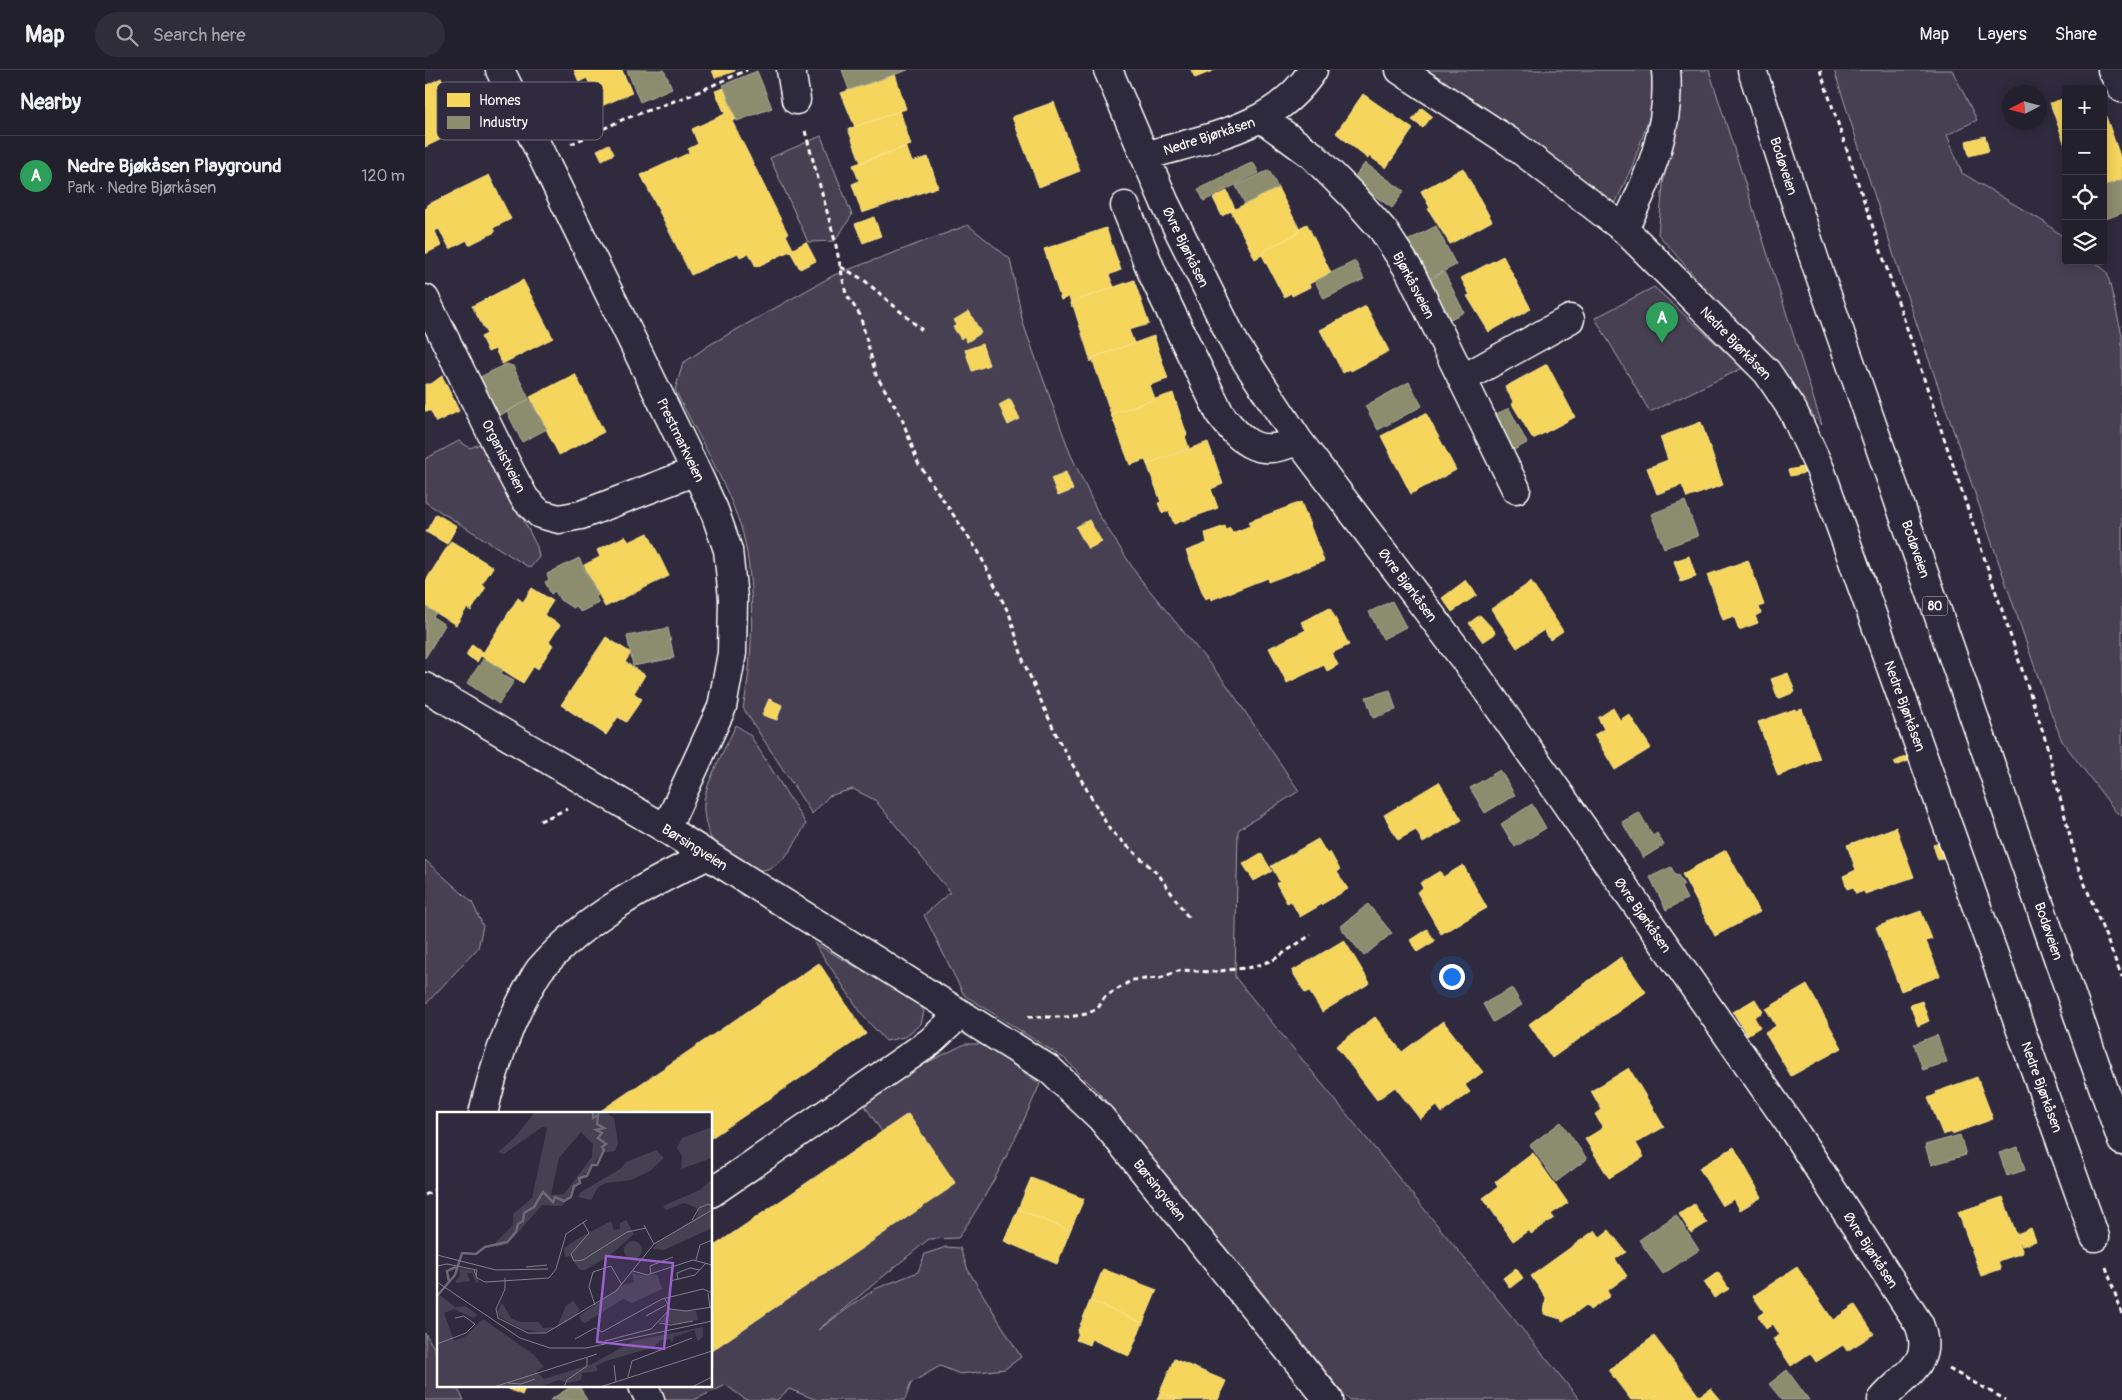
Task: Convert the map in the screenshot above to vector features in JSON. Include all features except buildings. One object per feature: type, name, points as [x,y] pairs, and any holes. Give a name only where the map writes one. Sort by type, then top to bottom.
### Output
[{"type":"street","name":"Prestmarkveien","points":[[500,70],[506,82]]},
{"type":"street","points":[[791,70],[796,100]]},
{"type":"street","name":"Øvre Bjørkåsen","points":[[1107,70],[1197,268],[1235,344],[1297,440],[1477,676],[1789,1123],[1919,1324],[1925,1338],[1923,1355]]},
{"type":"street","name":"Nedre Bjørkåsen","points":[[1145,156],[1238,129],[1263,119],[1287,102],[1302,88],[1313,70]]},
{"type":"street","name":"Nedre Bjørkåsen","points":[[1400,70],[1510,142],[1625,229],[1767,372],[1793,411],[1820,469],[2095,1237]]},
{"type":"street","points":[[1625,229],[1650,176],[1664,129],[1666,70]]},
{"type":"street","name":"Bodøveien","points":[[1752,70],[1816,264],[2122,1141]]},
{"type":"street","points":[[2112,70],[2122,88]]},
{"type":"street","name":"Bjørkåsveien","points":[[1263,119],[1312,156],[1352,195],[1383,230],[1409,270],[1516,489]]},
{"type":"street","name":"Prestmarkveien","points":[[534,140],[696,471],[714,510],[728,550],[733,598],[732,653],[722,707],[666,828]]},
{"type":"street","points":[[1125,206],[1153,276],[1220,414],[1232,430],[1254,447],[1278,449],[1297,440]]},
{"type":"street","name":"Organistveien","points":[[425,299],[511,473],[525,499],[540,514],[559,519],[581,515],[696,471]]},
{"type":"street","points":[[1462,379],[1570,319]]},
{"type":"street","name":"Børsingveien","points":[[425,687],[666,828],[1050,1070],[1101,1118],[1329,1400]]},
{"type":"street","points":[[484,1112],[496,1062],[520,1004],[541,968],[581,930],[652,882],[708,855]]},
{"type":"street","points":[[713,1192],[931,1042],[960,1014]]},
{"type":"street","points":[[1882,1400],[1923,1355]]},
{"type":"street","points":[[644,1388],[650,1400]]},
{"type":"path","points":[[603,128],[624,118],[691,95],[747,70]]},
{"type":"path","points":[[1820,70],[2044,735],[2078,867],[2122,977]]},
{"type":"path","points":[[796,100],[841,266],[846,294],[859,315],[875,375],[901,416],[918,463],[931,479],[977,551],[1010,616],[1024,663],[1059,741],[1110,830],[1159,875],[1190,920]]},
{"type":"path","points":[[841,266],[864,280],[922,330]]},
{"type":"path","points":[[1020,1017],[1068,1017],[1087,1014],[1097,1008],[1105,997],[1131,980],[1160,978],[1181,970],[1213,972],[1253,967],[1273,960],[1311,935]]},
{"type":"path","points":[[425,1195],[437,1189]]},
{"type":"path","points":[[2095,1237],[2122,1314]]},
{"type":"path","points":[[1923,1355],[2006,1400]]},
{"type":"shaded area","points":[[1425,70],[1651,70],[1653,107],[1633,164],[1614,207]]},
{"type":"shaded area","points":[[1675,70],[1709,70],[1822,425],[1658,234]]},
{"type":"shaded area","points":[[1834,70],[1952,70],[1977,120],[1947,135],[1962,173],[2044,222],[2062,236],[2062,265],[2099,265],[2107,272],[2122,335],[2122,816],[2116,812],[2062,741],[2045,697],[1904,287]]},
{"type":"shaded area","points":[[821,136],[852,215],[835,241],[808,242],[770,158]]},
{"type":"shaded area","points":[[968,225],[1010,259],[1023,323],[1070,453],[1099,515],[1138,576],[1227,685],[1299,791],[1238,830],[1235,977],[1580,1400],[1349,1400],[1101,1095],[1065,1059],[964,995],[924,915],[950,892],[875,800],[853,789],[829,796],[812,814],[743,708],[747,688],[751,640],[752,615],[749,566],[740,524],[734,507],[710,456],[675,390],[683,363],[711,344],[834,275]]},
{"type":"shaded area","points":[[1654,287],[1743,368],[1650,412],[1595,318]]},
{"type":"shaded area","points":[[459,441],[470,448],[485,442],[537,547],[539,557],[530,568],[425,502],[425,459]]},
{"type":"shaded area","points":[[736,725],[750,735],[806,824],[795,844],[785,856],[774,866],[767,869],[761,870],[746,867],[724,853],[714,843],[706,824],[704,803],[708,785]]},
{"type":"shaded area","points":[[425,860],[472,902],[483,926],[478,948],[425,1005]]},
{"type":"shaded area","points":[[814,943],[916,1001],[924,1011],[921,1024],[904,1037],[886,1041],[864,1017]]},
{"type":"shaded area","points":[[965,1044],[984,1044],[1040,1084],[1003,1163],[958,1238],[929,1239],[818,1330],[875,1289],[918,1272],[925,1254],[946,1247],[960,1248],[968,1270],[1021,1357],[1005,1369],[960,1374],[940,1366],[911,1383],[905,1400],[817,1400],[789,1389],[777,1400],[746,1400],[726,1385],[694,1400],[666,1400],[658,1388],[713,1388],[713,1350],[955,1183],[908,1114],[882,1132],[863,1103],[928,1062]]},
{"type":"shaded area","points":[[425,1333],[437,1353],[437,1388],[457,1388],[464,1400],[425,1400]]},
{"type":"place","name":"Nedre Bjøkåsen Playground","points":[[1662,343]]}]
